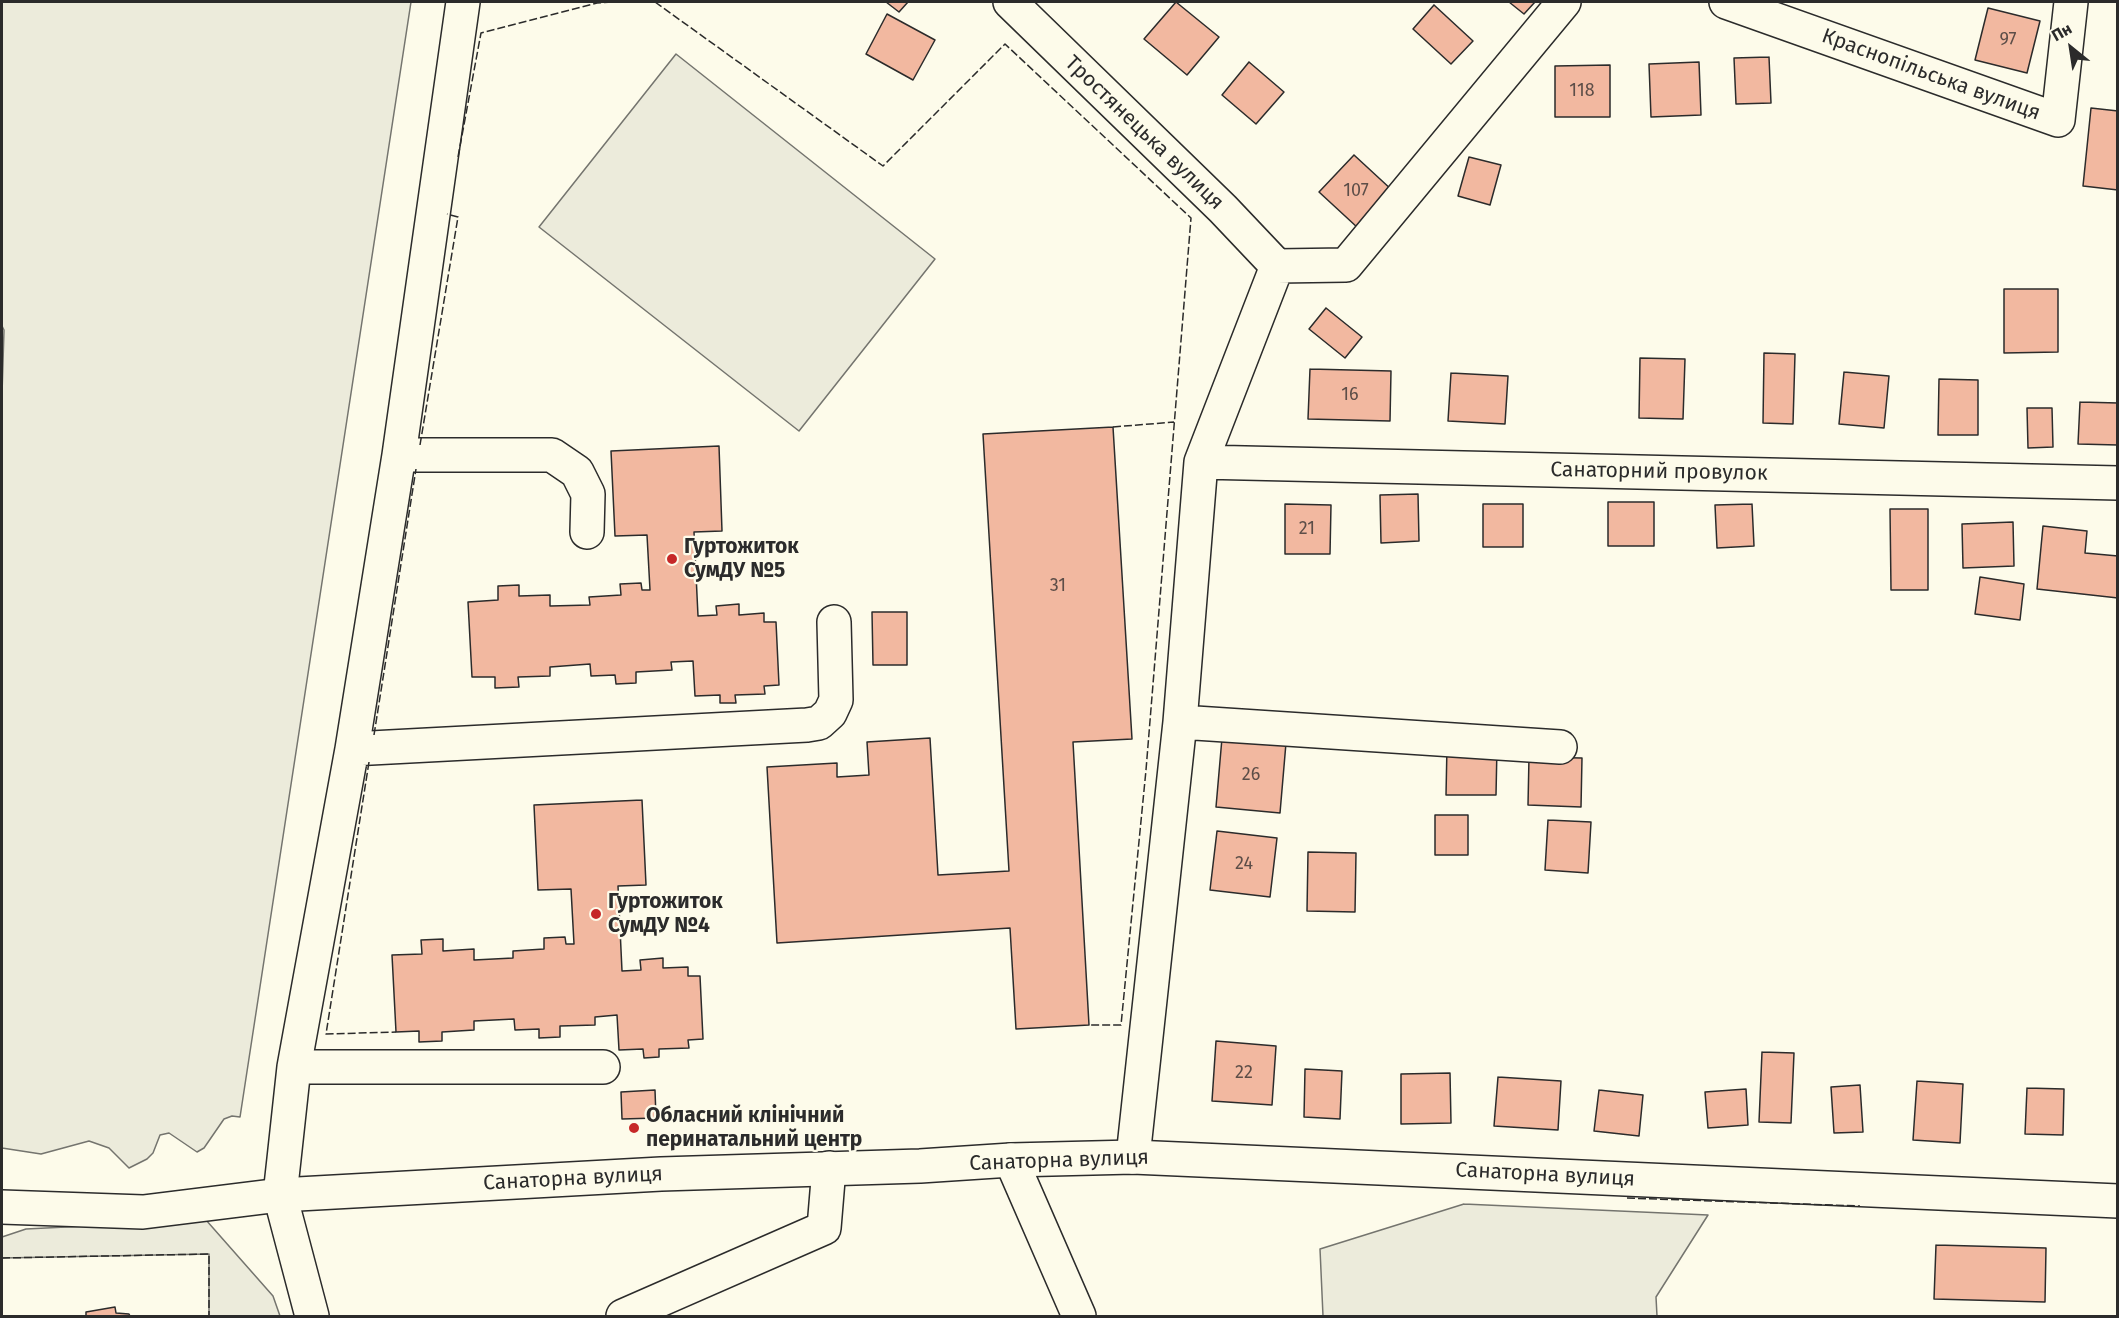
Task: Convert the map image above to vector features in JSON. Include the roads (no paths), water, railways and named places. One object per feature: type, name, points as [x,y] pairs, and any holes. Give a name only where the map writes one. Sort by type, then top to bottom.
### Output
[{"type":"street","points":[[312,1317],[280,1194],[294,1067],[352,749],[399,455],[463,2]]},
{"type":"street","name":"Тростянецька вулиця","points":[[1010,2],[1223,209],[1277,266]]},
{"type":"street","points":[[1133,1157],[1180,722],[1201,462],[1277,266],[1346,265],[1564,2]]},
{"type":"street","name":"Краснопільська вулиця","points":[[1725,2],[2058,120],[2071,2]]},
{"type":"street","points":[[399,455],[552,455],[578,472],[588,494],[587,532]]},
{"type":"street","name":"Санаторний провулок","points":[[1201,462],[2118,483]]},
{"type":"street","points":[[352,749],[819,723],[830,713],[836,700],[834,622]]},
{"type":"street","points":[[1180,722],[1560,747]]},
{"type":"street","points":[[294,1067],[603,1067]]},
{"type":"street","name":"Санаторна вулиця","points":[[2,1207],[143,1212],[280,1194],[661,1174],[1133,1157],[2118,1202]]},
{"type":"street","points":[[1011,1160],[1079,1317]]},
{"type":"street","points":[[623,1317],[824,1228],[829,1168]]},
{"type":"place","name":"Гуртожиток СумДУ №5","points":[[672,559]]},
{"type":"place","name":"Гуртожиток СумДУ №4","points":[[596,914]]},
{"type":"place","name":"Обласний клінічний перинатальний центр","points":[[634,1128]]}]
